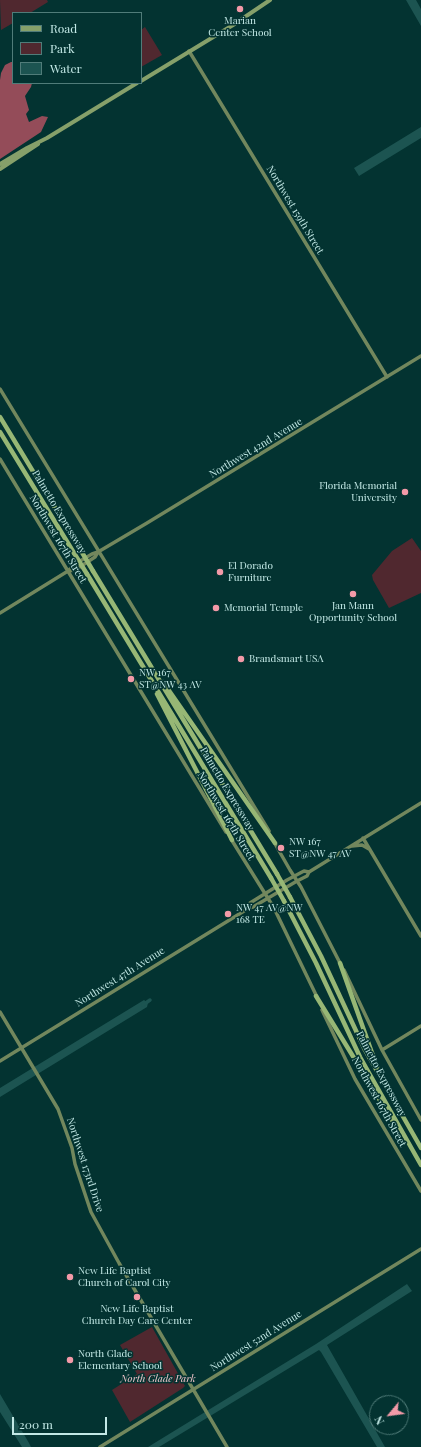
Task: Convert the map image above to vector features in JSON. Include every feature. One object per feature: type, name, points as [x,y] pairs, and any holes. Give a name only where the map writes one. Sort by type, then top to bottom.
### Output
[{"type":"highway","name":"Palmetto Expressway","points":[[0,417],[277,874],[321,956],[380,1079],[421,1148]]},
{"type":"highway","name":"Palmetto Expressway","points":[[0,433],[271,878],[316,963],[360,1057],[421,1165]]},
{"type":"highway","points":[[155,672],[169,689],[201,738],[275,844]]},
{"type":"highway","points":[[152,681],[165,712],[232,840]]},
{"type":"highway","points":[[340,963],[380,1079]]},
{"type":"highway","points":[[316,996],[387,1114],[402,1132]]},
{"type":"main road","points":[[142,80],[246,17],[270,0]]},
{"type":"main road","points":[[0,164],[47,138],[135,84]]},
{"type":"main road","points":[[0,169],[29,152],[47,138]]},
{"type":"street","name":"Northwest 159th Street","points":[[189,52],[387,377]]},
{"type":"street","name":"Northwest 42nd Avenue","points":[[0,613],[68,571],[75,570],[95,558],[98,552],[421,356]]},
{"type":"street","points":[[0,390],[258,812],[275,844],[298,881],[351,983],[371,1029],[421,1120]]},
{"type":"street","name":"Northwest 167th Street","points":[[0,459],[212,810],[268,898],[299,957],[332,1032],[355,1079],[421,1191]]},
{"type":"street","name":"Northwest 47th Avenue","points":[[0,1061],[249,908],[307,876],[309,872],[421,803]]},
{"type":"street","points":[[363,838],[421,936]]},
{"type":"street","points":[[349,847],[362,846],[369,849]]},
{"type":"street","name":"Northwest 47th Avenue","points":[[249,908],[250,903],[265,893],[304,871],[309,872]]},
{"type":"street","name":"Northwest 173rd Drive","points":[[0,1012],[58,1110],[72,1148],[75,1164],[91,1212],[119,1263],[228,1447]]},
{"type":"street","points":[[382,1050],[421,1026]]},
{"type":"street","name":"Northwest 52nd Avenue","points":[[100,1447],[421,1249]]},
{"type":"green space","points":[[0,0],[47,0],[48,2],[32,12],[12,12],[12,24],[1,30]]},
{"type":"green space","points":[[145,27],[162,55],[142,66],[142,29]]},
{"type":"green space","points":[[412,538],[421,551],[421,593],[389,608],[373,580],[372,575],[392,551]]},
{"type":"green space","name":"North Glade Park","points":[[152,1327],[185,1386],[130,1422],[112,1390],[137,1374],[120,1345]]},
{"type":"shaded area","points":[[12,62],[12,84],[32,84],[25,96],[29,110],[26,114],[29,122],[42,116],[48,117],[41,132],[0,159],[0,80],[1,73],[5,65]]},
{"type":"water","points":[[406,0],[416,0],[421,9],[421,26]]},
{"type":"water","points":[[421,127],[421,138],[359,176],[354,168]]},
{"type":"water","points":[[144,1000],[148,1003],[147,1007],[0,1097],[0,1088]]},
{"type":"water","points":[[407,1284],[412,1291],[327,1345],[369,1419],[369,1433],[319,1350],[159,1447],[148,1447],[316,1344]]},
{"type":"water","points":[[0,1394],[31,1447],[22,1447],[0,1412]]},
{"type":"water","points":[[370,1435],[378,1435],[385,1447],[377,1447]]},
{"type":"waterway","points":[[143,1005],[150,1000]]},
{"type":"place","name":"Marian Center School","points":[[240,9]]},
{"type":"place","name":"Florida Memorial University","points":[[405,492]]},
{"type":"place","name":"El Dorado Furniture","points":[[220,572]]},
{"type":"place","name":"Jan Mann Opportunity School","points":[[353,594]]},
{"type":"place","name":"Memorial Temple","points":[[216,608]]},
{"type":"place","name":"Brandsmart USA","points":[[241,659]]},
{"type":"place","name":"NW 167 ST@NW 43 AV","points":[[131,679]]},
{"type":"place","name":"NW 167 ST@NW 47 AV","points":[[281,848]]},
{"type":"place","name":"NW 47 AV@NW 168 TE","points":[[228,914]]},
{"type":"place","name":"New Life Baptist Church of Carol City","points":[[70,1277]]},
{"type":"place","name":"New Life Baptist Church Day Care Center","points":[[137,1297]]},
{"type":"place","name":"North Glade Elementary School","points":[[70,1360]]}]
